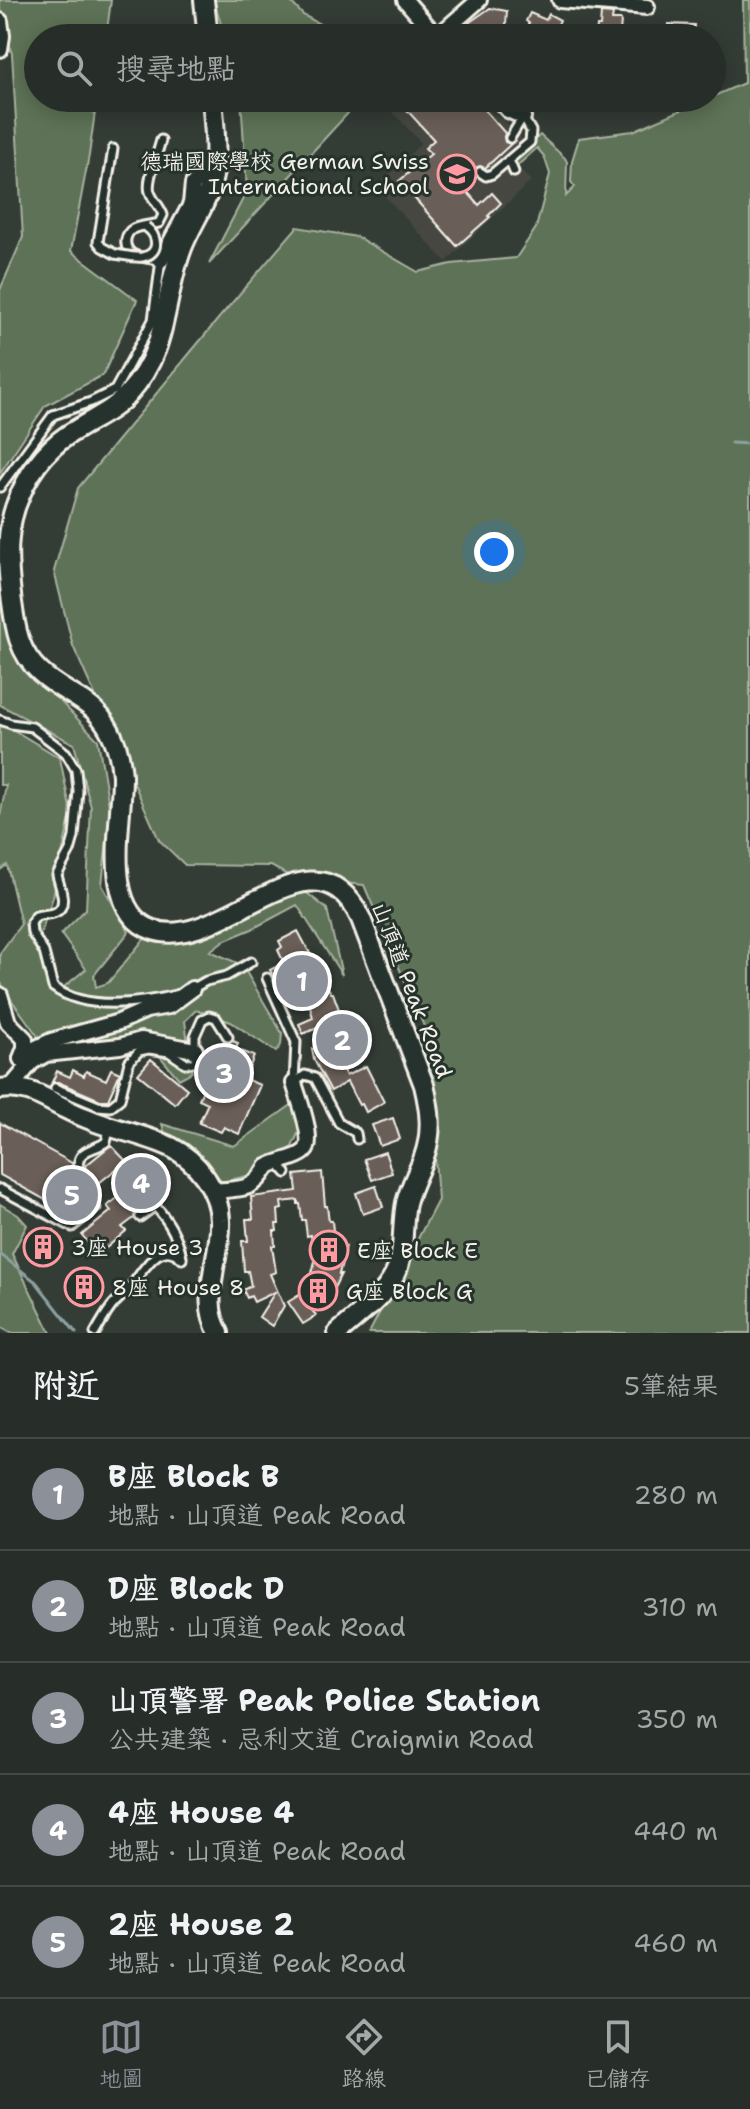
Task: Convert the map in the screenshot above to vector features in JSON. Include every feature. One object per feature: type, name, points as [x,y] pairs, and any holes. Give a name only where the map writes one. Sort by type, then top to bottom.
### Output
[{"type":"main road","points":[[204,0],[207,24]]},
{"type":"main road","name":"山頂道 Peak Road","points":[[213,112],[215,154],[212,181],[173,272],[162,331],[148,366],[119,403],[60,440],[32,472],[11,518],[7,561],[15,626],[24,653],[43,675],[92,707],[115,741],[122,776],[119,882],[123,900],[135,919],[157,932],[183,932],[206,925],[287,887],[309,881],[327,883],[339,889],[353,903],[361,919],[424,1085],[430,1128],[427,1149],[407,1200],[401,1254],[394,1276],[376,1299],[338,1333]]},
{"type":"main road","points":[[5,1088],[37,1093],[74,1113],[163,1144],[178,1151],[200,1170],[212,1191],[220,1215],[210,1309],[219,1333]]},
{"type":"street","points":[[405,0],[426,24]]},
{"type":"street","points":[[453,24],[479,0]]},
{"type":"street","points":[[560,0],[647,7]]},
{"type":"street","points":[[0,21],[0,49]]},
{"type":"street","points":[[511,112],[523,117]]},
{"type":"street","points":[[161,260],[191,204],[193,184],[201,180],[212,181]]},
{"type":"street","points":[[21,1059],[51,1041],[169,1006],[192,989]]},
{"type":"street","points":[[0,995],[8,1022],[25,1039],[21,1059],[5,1088]]},
{"type":"street","points":[[5,1088],[32,1062],[46,1054],[120,1046],[141,1040],[195,1050]]},
{"type":"street","points":[[212,1191],[251,1186],[258,1182],[267,1167],[300,1155],[309,1143],[294,1083]]},
{"type":"lane","points":[[480,172],[486,176],[492,174],[530,142],[531,131],[523,117],[510,138]]},
{"type":"lane","points":[[0,487],[53,415],[115,390],[153,320],[161,260],[135,256],[128,249],[126,238],[130,230],[138,226],[159,223],[163,215],[150,195],[149,185],[161,140]]},
{"type":"lane","points":[[113,149],[98,242],[115,254],[142,257],[150,254],[156,241],[146,227]]},
{"type":"lane","points":[[509,160],[514,172]]},
{"type":"lane","points":[[0,720],[30,726],[44,736],[70,758],[78,779],[73,841],[57,873],[62,894],[61,906],[57,912],[36,916],[31,923],[32,933],[44,952],[53,987],[73,997],[122,1004],[177,995],[206,981],[227,976],[251,962]]},
{"type":"lane","points":[[267,978],[295,1038],[294,1083]]},
{"type":"lane","points":[[55,1088],[98,1106],[110,1107],[120,1099],[129,1062],[138,1051],[169,1052],[190,1064],[195,1062],[198,1025],[202,1019],[212,1016],[228,1037]]},
{"type":"lane","points":[[294,1083],[305,1075],[315,1078],[339,1123],[356,1133],[357,1139]]},
{"type":"lane","points":[[86,1177],[78,1168],[78,1160],[84,1152],[106,1142],[110,1127]]},
{"type":"lane","points":[[93,1149],[91,1155],[94,1159]]},
{"type":"lane","points":[[272,1164],[280,1166],[286,1173]]},
{"type":"lane","points":[[0,1189],[72,1227],[96,1208]]},
{"type":"lane","points":[[95,1333],[146,1263],[169,1251],[182,1259],[174,1232],[155,1206],[140,1217]]},
{"type":"shaded area","name":"德瑞國際學校 German Swiss International School","points":[[392,112],[490,112],[505,121],[529,146],[512,162],[531,181],[446,262],[376,187],[421,143]]},
{"type":"green space","points":[[0,0],[111,0],[108,24],[24,24],[24,112],[95,112],[71,251],[137,300],[103,375],[45,406],[0,473],[0,290],[23,237],[12,54]]},
{"type":"green space","points":[[214,0],[289,0],[303,15],[319,24],[221,24]]},
{"type":"green space","points":[[743,0],[750,0],[750,1333],[369,1333],[438,1200],[426,1031],[364,885],[293,878],[271,866],[185,865],[159,840],[73,646],[54,571],[78,488],[297,227],[357,237],[418,272],[451,264],[516,258],[536,228],[550,174],[544,156],[537,148],[517,166],[512,162],[540,135],[567,162],[566,196],[575,187],[571,182],[572,161],[579,138],[633,131],[677,112],[726,112],[726,91],[744,83]]},
{"type":"green space","points":[[242,112],[349,112],[209,264],[247,191]]},
{"type":"green space","points":[[2,601],[11,643],[29,675],[98,740],[110,812],[102,885],[129,932],[94,975],[96,987],[108,983],[144,939],[179,941],[303,890],[327,909],[342,975],[297,905],[223,941],[210,951],[242,965],[282,1033],[281,1045],[276,1052],[231,1022],[196,1010],[185,1021],[192,1072],[179,1079],[143,1036],[128,1036],[110,1049],[40,1063],[37,1035],[0,981],[0,953],[21,924],[7,865],[0,870],[0,817],[6,785],[0,785],[0,722],[60,758],[71,813],[53,897],[39,938],[60,990],[86,969],[61,934],[86,909],[91,807],[74,744],[0,705]]},
{"type":"green space","points":[[297,1101],[301,1127],[291,1149],[255,1174],[213,1184],[167,1141],[162,1124],[234,1146]]},
{"type":"green space","points":[[0,1204],[27,1225],[12,1254],[51,1333],[11,1333],[0,1327]]},
{"type":"building","points":[[490,8],[507,11],[506,24],[470,22]]},
{"type":"building","points":[[530,13],[546,20],[549,14],[560,20],[558,24],[529,24],[526,21]]},
{"type":"building","points":[[601,13],[613,14],[612,20],[621,20],[621,24],[600,24]]},
{"type":"building","points":[[409,112],[486,112],[505,133],[505,142],[511,144],[485,168],[475,168],[475,176],[463,187],[479,205],[492,193],[501,203],[457,246],[399,181],[431,154],[425,148],[434,140]]},
{"type":"building","points":[[298,931],[333,993],[344,1023],[348,1022],[354,1044],[333,1050],[346,1076],[366,1066],[384,1102],[366,1112],[347,1082],[331,1091],[314,1060],[312,1049],[327,1045],[322,1026],[303,1034],[299,1024],[313,1018],[312,999],[302,995],[296,984],[282,992],[270,970],[284,963],[278,950],[282,947],[279,941]]},
{"type":"building","points":[[228,1043],[238,1043],[236,1049],[254,1056],[245,1079],[260,1085],[239,1134],[224,1127],[221,1132],[199,1123],[208,1103],[199,1099],[217,1057],[221,1059]]},
{"type":"building","points":[[151,1059],[187,1089],[175,1104],[138,1074]]},
{"type":"building","points":[[111,1069],[120,1073],[108,1100],[100,1100],[52,1082],[57,1071],[70,1077],[73,1070],[84,1076],[86,1071],[106,1080]]},
{"type":"building","points":[[393,1118],[400,1139],[380,1146],[372,1125]]},
{"type":"building","points":[[0,1123],[72,1163],[73,1172],[85,1183],[90,1182],[92,1176],[85,1166],[111,1145],[126,1161],[59,1213],[51,1203],[0,1175]]},
{"type":"building","points":[[385,1152],[392,1173],[372,1180],[364,1159]]},
{"type":"building","points":[[145,1171],[156,1185],[130,1206],[135,1213],[134,1218],[122,1227],[126,1231],[98,1255],[82,1235],[111,1211],[107,1206],[123,1193],[120,1189]]},
{"type":"building","points":[[322,1172],[325,1206],[329,1221],[332,1221],[334,1240],[338,1240],[339,1247],[346,1246],[341,1274],[326,1304],[302,1292],[315,1261],[311,1235],[307,1236],[298,1200],[281,1202],[279,1224],[276,1224],[277,1231],[274,1231],[275,1246],[272,1246],[276,1272],[270,1274],[284,1306],[272,1326],[259,1317],[275,1292],[254,1302],[251,1296],[247,1298],[243,1290],[251,1286],[248,1271],[244,1271],[242,1241],[248,1241],[246,1219],[253,1219],[251,1197],[297,1191],[295,1175]]},
{"type":"building","points":[[376,1186],[383,1207],[363,1214],[356,1193]]},
{"type":"building","name":"3座 House 3","points":[[54,1230],[57,1251],[30,1255],[28,1243],[35,1241],[34,1233]]},
{"type":"building","name":"8座 House 8","points":[[79,1272],[87,1281],[90,1279],[101,1293],[86,1305],[67,1282]]},
{"type":"building","points":[[301,1294],[316,1316],[303,1324],[288,1302]]},
{"type":"waterway","points":[[731,443],[750,444]]},
{"type":"waterway","points":[[0,1254],[36,1282],[76,1333]]},
{"type":"place","name":"德瑞國際學校 German Swiss International School","points":[[457,174]]},
{"type":"place","name":"B座 Block B","points":[[302,981]]},
{"type":"place","name":"D座 Block D","points":[[342,1040]]},
{"type":"place","name":"山頂警署 Peak Police Station","points":[[224,1073]]},
{"type":"place","name":"4座 House 4","points":[[141,1183]]},
{"type":"place","name":"2座 House 2","points":[[72,1195]]},
{"type":"place","name":"3座 House 3","points":[[43,1247]]},
{"type":"place","name":"E座 Block E","points":[[329,1250]]},
{"type":"place","name":"8座 House 8","points":[[84,1287]]},
{"type":"place","name":"G座 Block G","points":[[318,1291]]}]
